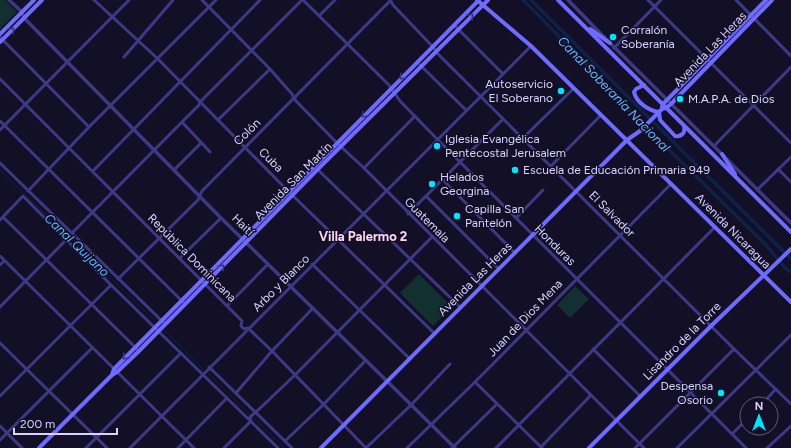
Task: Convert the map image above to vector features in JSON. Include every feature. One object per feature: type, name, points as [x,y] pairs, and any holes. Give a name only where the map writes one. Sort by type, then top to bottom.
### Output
[{"type":"main road","points":[[1,38],[34,0]]},
{"type":"main road","points":[[1,38],[42,0]]},
{"type":"main road","name":"Avenida San Martín","points":[[115,370],[139,351],[164,324],[205,285],[293,195],[337,143],[434,47],[478,0]]},
{"type":"main road","name":"Avenida Nicaragua","points":[[478,0],[531,46],[791,302]]},
{"type":"main road","points":[[486,0],[488,8]]},
{"type":"main road","name":"Avenida San Martín","points":[[39,448],[112,375],[154,327],[289,191],[341,147],[486,0]]},
{"type":"main road","points":[[558,0],[644,86],[662,108],[684,125],[791,232]]},
{"type":"main road","name":"Avenida Las Heras","points":[[321,448],[627,140],[640,131],[662,108],[667,100],[710,60],[752,17],[766,0]]},
{"type":"main road","name":"Avenida Las Heras","points":[[752,17],[772,0]]},
{"type":"main road","points":[[580,22],[610,43]]},
{"type":"main road","name":"Avenida Las Heras","points":[[662,108],[671,104],[710,60]]},
{"type":"main road","points":[[644,86],[636,89],[635,96],[649,110],[662,108]]},
{"type":"main road","points":[[662,108],[660,120],[675,136],[679,136],[685,132],[684,125]]},
{"type":"main road","points":[[722,154],[740,181]]},
{"type":"main road","name":"Lisandro de la Torre","points":[[589,448],[667,369],[790,250]]},
{"type":"street","points":[[9,0],[22,12]]},
{"type":"street","name":"Cuba","points":[[94,0],[158,59],[293,195],[435,334]]},
{"type":"street","points":[[0,130],[129,0]]},
{"type":"street","points":[[124,57],[173,0]]},
{"type":"street","name":"Guatemala","points":[[202,0],[270,69],[294,98],[337,143],[364,168],[385,191],[644,448]]},
{"type":"street","points":[[28,191],[216,0]]},
{"type":"street","points":[[93,171],[130,131],[134,129],[179,84],[180,81],[260,0]]},
{"type":"street","points":[[72,233],[199,105],[200,102],[303,0]]},
{"type":"street","name":"Honduras","points":[[303,0],[391,88],[394,94],[437,139],[746,448]]},
{"type":"street","points":[[320,16],[335,0]]},
{"type":"street","name":"Colón","points":[[118,279],[198,200],[202,192],[245,147],[391,0]]},
{"type":"street","name":"El Salvador","points":[[391,0],[393,5],[434,47],[436,52],[791,404]]},
{"type":"street","points":[[568,0],[614,48],[791,223]]},
{"type":"street","points":[[571,4],[575,0]]},
{"type":"street","points":[[648,0],[710,60],[791,143]]},
{"type":"street","points":[[614,48],[661,0]]},
{"type":"street","points":[[736,0],[791,56]]},
{"type":"street","name":"Haití","points":[[22,12],[24,18],[154,150],[454,448]]},
{"type":"street","points":[[454,25],[503,74]]},
{"type":"street","points":[[1,38],[90,127]]},
{"type":"street","name":"Arbo y Blanco","points":[[130,448],[248,328],[531,46]]},
{"type":"street","points":[[417,63],[466,110]]},
{"type":"street","points":[[714,146],[791,67]]},
{"type":"street","points":[[218,120],[270,69]]},
{"type":"street","name":"República Dominicana","points":[[0,79],[242,321],[241,326],[244,329],[248,328],[272,351],[366,448]]},
{"type":"street","points":[[523,138],[574,88]]},
{"type":"street","points":[[551,166],[601,114]]},
{"type":"street","points":[[364,168],[415,116]]},
{"type":"street","points":[[408,214],[503,119]]},
{"type":"street","points":[[0,121],[92,214],[185,304]]},
{"type":"street","points":[[182,122],[210,152]]},
{"type":"street","points":[[174,170],[201,143]]},
{"type":"street","points":[[757,190],[791,156]]},
{"type":"street","points":[[0,162],[164,324]]},
{"type":"street","points":[[316,168],[461,308]]},
{"type":"street","points":[[778,169],[791,182]]},
{"type":"street","points":[[443,180],[515,253]]},
{"type":"street","name":"Juan de Dios Mena","points":[[407,448],[475,382],[671,184]]},
{"type":"street","points":[[516,218],[543,190]]},
{"type":"street","points":[[139,351],[47,260],[1,218],[23,196],[111,285],[227,398],[251,419],[275,447]]},
{"type":"street","points":[[426,196],[499,269]]},
{"type":"street","points":[[180,258],[222,218]]},
{"type":"street","points":[[496,448],[715,227]]},
{"type":"street","points":[[224,448],[255,413],[295,375],[432,237]]},
{"type":"street","points":[[0,307],[66,240]]},
{"type":"street","points":[[0,256],[194,448]]},
{"type":"street","points":[[0,265],[4,261]]},
{"type":"street","points":[[227,306],[268,264]]},
{"type":"street","points":[[312,264],[410,359]]},
{"type":"street","points":[[0,396],[111,285]]},
{"type":"street","points":[[236,393],[272,351],[313,308]]},
{"type":"street","points":[[677,448],[791,335]]},
{"type":"street","points":[[0,343],[107,448]]},
{"type":"street","points":[[0,440],[92,348]]},
{"type":"street","points":[[593,349],[640,396]]},
{"type":"street","points":[[635,448],[734,349]]},
{"type":"street","points":[[86,448],[181,353]]},
{"type":"street","points":[[285,441],[324,404],[366,360]]},
{"type":"street","points":[[366,448],[411,405],[450,364]]},
{"type":"street","points":[[209,368],[292,448]]},
{"type":"street","points":[[475,382],[542,448],[591,395]]},
{"type":"street","points":[[769,396],[776,389]]},
{"type":"street","points":[[178,448],[227,398]]},
{"type":"street","points":[[454,448],[497,404]]},
{"type":"street","points":[[0,426],[22,448]]},
{"type":"street","points":[[767,448],[791,426]]},
{"type":"street","points":[[732,434],[739,427]]},
{"type":"green space","points":[[0,0],[5,0],[17,12],[0,29]]},
{"type":"green space","points":[[419,274],[452,307],[433,326],[400,293]]},
{"type":"green space","points":[[575,286],[589,299],[570,318],[557,305]]},
{"type":"waterway","name":"Canal Soberanía Nacional","points":[[523,0],[603,81],[613,95],[765,244],[786,269],[791,272]]},
{"type":"waterway","points":[[531,0],[791,259]]},
{"type":"waterway","name":"Canal Quijano","points":[[0,170],[154,320]]},
{"type":"waterway","name":"Canal Quijano","points":[[164,330],[203,369]]},
{"type":"waterway","name":"Canal Quijano","points":[[209,374],[284,448]]},
{"type":"place","name":"Corralón Soberanía","points":[[613,37]]},
{"type":"place","name":"Autoservicio El Soberano","points":[[561,91]]},
{"type":"place","name":"M.A.P.A. de Dios","points":[[680,99]]},
{"type":"place","name":"Iglesia Evangélica Pentecostal Jerusalem","points":[[437,146]]},
{"type":"place","name":"Escuela de Educación Primaria 949","points":[[515,170]]},
{"type":"place","name":"Helados Georgina","points":[[432,184]]},
{"type":"place","name":"Capilla San Pantelón","points":[[457,216]]},
{"type":"place","name":"Despensa Osorio","points":[[721,393]]},
{"type":"district","name":"Villa Palermo 2","points":[[363,236]]}]
